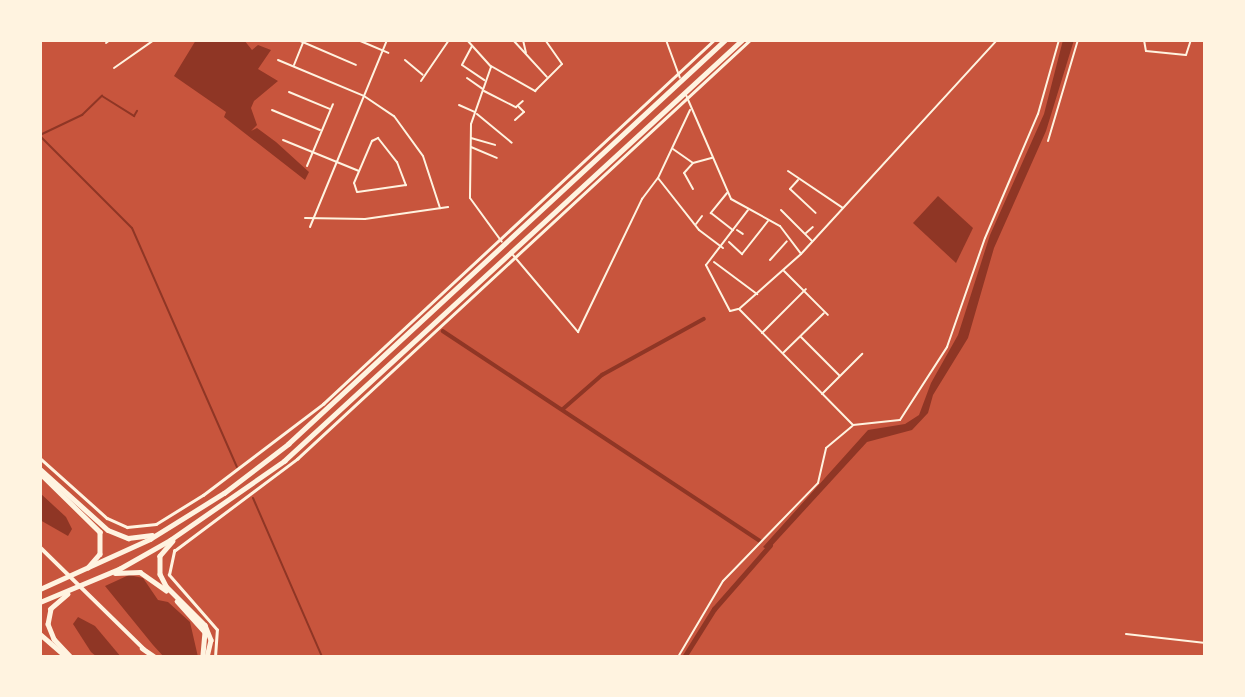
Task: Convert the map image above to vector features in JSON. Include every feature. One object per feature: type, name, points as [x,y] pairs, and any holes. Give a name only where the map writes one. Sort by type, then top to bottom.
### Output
[{"type":"highway","points":[[40,588],[66,579],[150,539],[216,498],[317,419],[725,40]]},
{"type":"highway","points":[[205,657],[208,630],[166,586],[159,565],[164,549],[324,427],[741,40]]},
{"type":"highway","points":[[40,471],[104,527],[128,538],[153,534],[216,498]]},
{"type":"highway","points":[[40,471],[91,520],[101,536],[95,561],[66,579]]},
{"type":"highway","points":[[85,585],[208,517]]},
{"type":"highway","points":[[42,549],[151,656]]},
{"type":"highway","points":[[40,602],[125,571],[150,576],[204,629],[207,641],[205,657]]},
{"type":"highway","points":[[69,657],[53,637],[48,620],[55,603],[72,590]]},
{"type":"highway","points":[[40,634],[69,657]]},
{"type":"main road","points":[[40,458],[111,521],[135,528],[156,524],[278,442],[714,40]]},
{"type":"main road","points":[[215,657],[217,630],[169,576],[174,551],[297,459],[517,260],[750,40]]},
{"type":"street","points":[[106,43],[110,40]]},
{"type":"street","points":[[114,68],[154,40]]},
{"type":"street","points":[[298,40],[356,65]]},
{"type":"street","points":[[358,40],[388,53]]},
{"type":"street","points":[[310,227],[387,40]]},
{"type":"street","points":[[421,81],[449,40]]},
{"type":"street","points":[[467,40],[491,66],[535,90],[562,64],[545,40]]},
{"type":"street","points":[[513,40],[548,78]]},
{"type":"street","points":[[523,40],[526,55]]},
{"type":"street","points":[[666,40],[680,79]]},
{"type":"street","points":[[748,210],[713,262],[706,265],[715,289],[730,311],[739,309],[757,295],[813,242],[996,40]]},
{"type":"street","points":[[678,657],[723,580],[817,483],[826,449],[853,425],[901,419],[947,347],[985,238],[1038,114],[1059,40]]},
{"type":"street","points":[[1048,141],[1078,40]]},
{"type":"street","points":[[1144,40],[1146,51],[1186,55],[1191,40]]},
{"type":"street","points":[[293,66],[303,41]]},
{"type":"street","points":[[472,46],[462,65],[484,80]]},
{"type":"street","points":[[278,60],[364,96],[394,116],[412,138],[429,168],[440,208]]},
{"type":"street","points":[[405,60],[425,76]]},
{"type":"street","points":[[491,66],[484,80],[484,90],[470,138],[470,178],[472,204],[502,242]]},
{"type":"street","points":[[467,78],[497,100],[502,96],[524,112],[514,120]]},
{"type":"street","points":[[289,92],[331,109]]},
{"type":"street","points":[[686,95],[727,193],[748,210],[780,226],[801,254]]},
{"type":"street","points":[[517,106],[523,101]]},
{"type":"street","points":[[307,166],[333,104]]},
{"type":"street","points":[[459,105],[476,113],[512,143]]},
{"type":"street","points":[[513,255],[578,332],[642,199],[657,178],[691,109]]},
{"type":"street","points":[[272,110],[322,131]]},
{"type":"street","points":[[378,138],[394,157],[407,184],[357,192],[353,187],[359,171],[372,140],[378,138]]},
{"type":"street","points":[[470,138],[495,145]]},
{"type":"street","points":[[283,140],[359,171]]},
{"type":"street","points":[[470,146],[497,158]]},
{"type":"street","points":[[672,148],[693,163]]},
{"type":"street","points":[[694,189],[684,175],[693,163],[713,158]]},
{"type":"street","points":[[788,171],[844,208]]},
{"type":"street","points":[[657,178],[695,225],[723,248]]},
{"type":"street","points":[[799,179],[790,188],[816,213]]},
{"type":"street","points":[[727,193],[710,214],[743,234]]},
{"type":"street","points":[[305,218],[365,219],[448,206]]},
{"type":"street","points":[[781,209],[813,242]]},
{"type":"street","points":[[695,225],[702,216]]},
{"type":"street","points":[[728,241],[742,254],[768,220]]},
{"type":"street","points":[[806,234],[813,227]]},
{"type":"street","points":[[770,260],[788,240]]},
{"type":"street","points":[[713,262],[757,295]]},
{"type":"street","points":[[783,271],[805,290],[828,316]]},
{"type":"street","points":[[762,333],[805,290]]},
{"type":"street","points":[[739,309],[853,425]]},
{"type":"street","points":[[782,354],[824,312]]},
{"type":"street","points":[[800,336],[840,376]]},
{"type":"street","points":[[821,394],[862,354]]},
{"type":"street","points":[[1126,634],[1205,643]]},
{"type":"shaded area","points":[[196,40],[244,40],[252,50],[258,45],[271,50],[258,69],[278,81],[254,101],[251,108],[257,125],[251,131],[257,128],[276,142],[309,172],[305,180],[224,117],[226,112],[174,76]]},
{"type":"shaded area","points":[[1063,40],[1074,40],[1046,131],[994,248],[968,338],[933,395],[928,413],[912,430],[867,442],[768,550],[763,547],[868,430],[905,424],[919,415],[931,383],[958,335],[990,235],[1044,114]]},
{"type":"shaded area","points":[[938,196],[973,228],[956,263],[913,223]]},
{"type":"shaded area","points":[[40,493],[66,517],[72,529],[68,536],[40,520]]},
{"type":"shaded area","points":[[129,575],[143,578],[158,600],[168,602],[190,622],[198,657],[164,657],[153,645],[105,586]]},
{"type":"shaded area","points":[[78,617],[95,626],[121,657],[97,657],[91,652],[73,624]]},
{"type":"waterway","points":[[40,135],[82,115],[102,96],[134,116],[137,111]]},
{"type":"waterway","points":[[40,136],[132,228],[237,467]]},
{"type":"waterway","points":[[563,409],[602,375],[704,319]]},
{"type":"waterway","points":[[443,331],[760,541]]},
{"type":"waterway","points":[[253,498],[322,657]]},
{"type":"waterway","points":[[684,657],[714,609],[770,545]]}]
